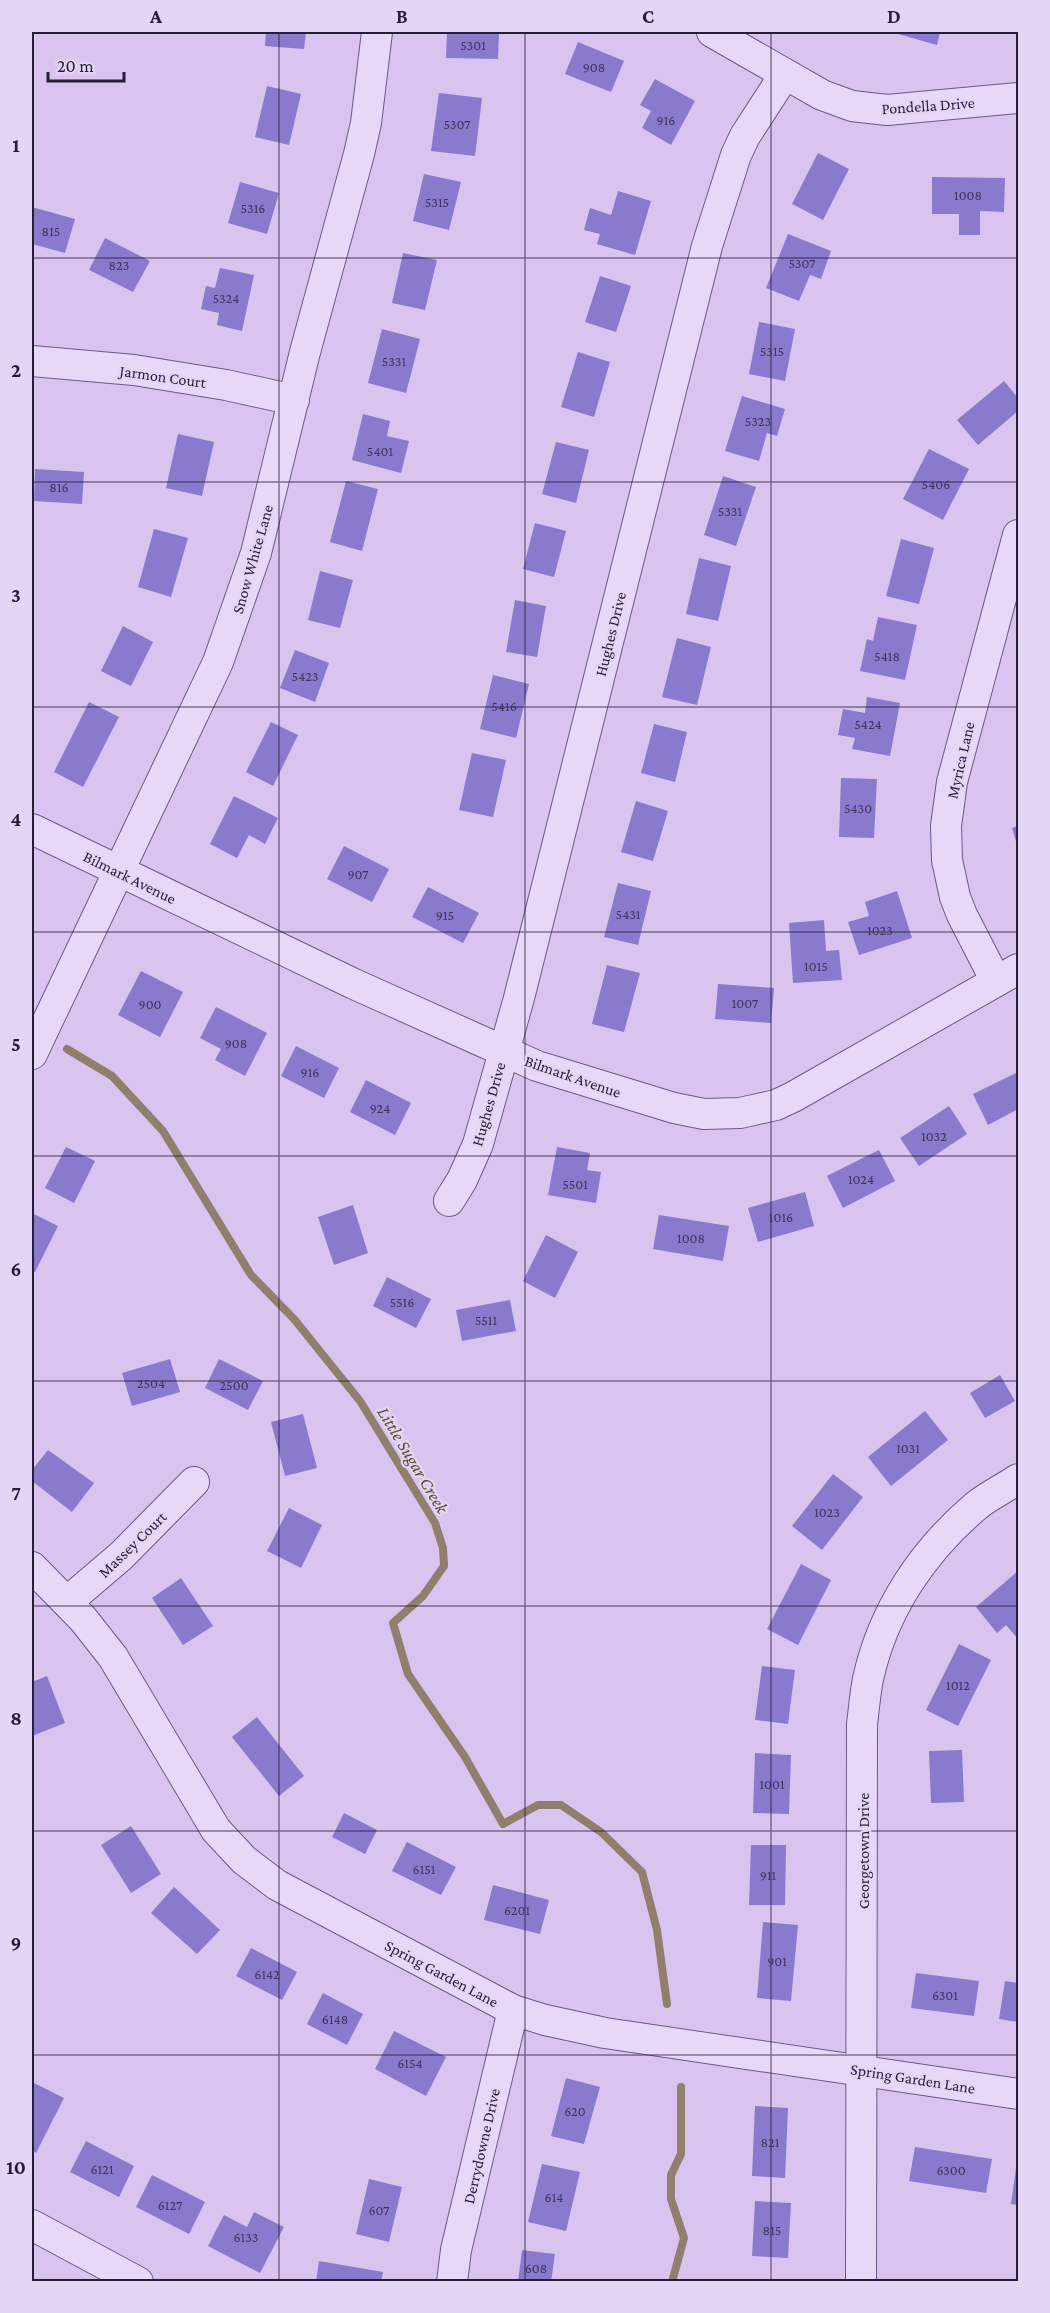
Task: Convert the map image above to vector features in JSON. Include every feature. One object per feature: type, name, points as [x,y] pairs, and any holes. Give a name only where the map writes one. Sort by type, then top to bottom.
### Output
[{"type":"street","name":"Snow White Lane","points":[[32,1054],[218,662],[256,553],[366,123],[377,32]]},
{"type":"street","name":"Pondella Drive","points":[[712,32],[822,95],[852,106],[887,110],[1018,98]]},
{"type":"street","name":"Hughes Drive","points":[[449,1201],[462,1180],[478,1144],[519,998],[707,246],[736,155],[745,136],[785,74]]},
{"type":"street","name":"Jarmon Court","points":[[32,361],[134,370],[226,385],[294,400]]},
{"type":"street","name":"Myrica Lane","points":[[1007,975],[955,897],[947,860],[946,826],[952,782],[1018,535]]},
{"type":"street","name":"Bilmark Avenue","points":[[32,829],[354,984],[537,1066],[674,1108],[704,1114],[740,1113],[776,1105],[1007,975]]},
{"type":"street","name":"Georgetown Drive","points":[[861,2282],[862,1724],[868,1679],[891,1614],[913,1574],[942,1538],[978,1505],[1018,1479]]},
{"type":"street","name":"Massey Court","points":[[67,1602],[122,1556],[194,1482]]},
{"type":"street","name":"Spring Garden Lane","points":[[32,1567],[83,1619],[112,1657],[216,1830],[244,1860],[277,1885],[513,2010],[545,2020],[605,2033],[1018,2094]]},
{"type":"street","name":"Derrydowne Drive","points":[[452,2282],[456,2250],[513,2010]]},
{"type":"street","points":[[32,2224],[138,2282]]},
{"type":"building","points":[[266,32],[306,32],[304,49],[265,46]]},
{"type":"building","points":[[447,32],[499,32],[498,59],[446,58]]},
{"type":"building","points":[[891,32],[940,32],[937,45]]},
{"type":"building","points":[[578,42],[624,61],[611,92],[565,74]]},
{"type":"building","points":[[655,79],[695,101],[671,145],[642,128],[651,111],[640,105]]},
{"type":"building","points":[[267,86],[301,94],[289,145],[255,137]]},
{"type":"building","points":[[439,93],[482,98],[475,156],[431,151]]},
{"type":"building","points":[[818,153],[849,169],[823,220],[792,204]]},
{"type":"building","points":[[424,174],[461,182],[449,230],[413,221]]},
{"type":"building","points":[[932,177],[1005,178],[1004,212],[980,211],[980,235],[959,235],[959,214],[932,214]]},
{"type":"building","points":[[240,182],[279,193],[267,234],[228,223]]},
{"type":"building","points":[[618,191],[651,201],[635,255],[597,244],[600,234],[584,230],[590,208],[611,215]]},
{"type":"building","points":[[32,207],[75,219],[65,253],[32,244]]},
{"type":"building","points":[[788,234],[831,251],[821,279],[810,275],[799,301],[766,288]]},
{"type":"building","points":[[105,238],[150,261],[133,292],[89,270]]},
{"type":"building","points":[[403,253],[437,260],[425,310],[392,303]]},
{"type":"building","points":[[220,268],[254,275],[242,331],[217,325],[219,313],[201,309],[206,286],[215,288]]},
{"type":"building","points":[[600,276],[631,286],[616,332],[585,322]]},
{"type":"building","points":[[759,322],[795,329],[785,381],[749,374]]},
{"type":"building","points":[[382,329],[420,339],[406,393],[368,383]]},
{"type":"building","points":[[578,352],[610,362],[594,417],[561,407]]},
{"type":"building","points":[[1004,381],[1018,398],[1018,411],[978,445],[957,420]]},
{"type":"building","points":[[742,396],[785,409],[777,436],[767,433],[759,461],[725,451]]},
{"type":"building","points":[[363,414],[390,421],[387,436],[409,441],[401,473],[352,460]]},
{"type":"building","points":[[178,434],[214,442],[202,496],[166,488]]},
{"type":"building","points":[[556,442],[589,450],[576,503],[542,494]]},
{"type":"building","points":[[929,449],[969,469],[943,520],[903,499]]},
{"type":"building","points":[[35,469],[84,472],[82,504],[34,501]]},
{"type":"building","points":[[723,476],[756,487],[736,546],[704,535]]},
{"type":"building","points":[[346,481],[378,489],[362,551],[330,542]]},
{"type":"building","points":[[535,523],[566,531],[554,577],[523,569]]},
{"type":"building","points":[[154,529],[188,538],[171,597],[138,587]]},
{"type":"building","points":[[901,539],[934,548],[919,604],[886,596]]},
{"type":"building","points":[[699,558],[731,566],[718,621],[686,614]]},
{"type":"building","points":[[320,571],[353,580],[340,628],[308,620]]},
{"type":"building","points":[[515,600],[546,606],[537,657],[506,652]]},
{"type":"building","points":[[878,617],[917,625],[905,680],[860,671],[867,639],[873,641]]},
{"type":"building","points":[[123,626],[153,642],[131,686],[101,671]]},
{"type":"building","points":[[677,638],[711,647],[697,705],[662,697]]},
{"type":"building","points":[[295,650],[329,663],[315,702],[280,688]]},
{"type":"building","points":[[493,675],[529,684],[516,738],[480,729]]},
{"type":"building","points":[[867,697],[900,703],[890,756],[852,749],[855,738],[838,735],[843,709],[865,713]]},
{"type":"building","points":[[89,702],[119,717],[83,787],[54,772]]},
{"type":"building","points":[[271,722],[298,735],[273,786],[246,772]]},
{"type":"building","points":[[654,724],[687,732],[675,782],[641,773]]},
{"type":"building","points":[[472,753],[506,760],[493,817],[459,810]]},
{"type":"building","points":[[841,778],[877,779],[874,838],[839,837]]},
{"type":"building","points":[[234,796],[278,818],[265,844],[249,835],[237,858],[210,844]]},
{"type":"building","points":[[636,801],[668,811],[653,861],[621,852]]},
{"type":"building","points":[[1018,826],[1018,848],[1012,828]]},
{"type":"building","points":[[344,846],[389,869],[372,902],[327,879]]},
{"type":"building","points":[[618,883],[651,891],[638,945],[604,937]]},
{"type":"building","points":[[428,887],[479,913],[463,943],[412,917]]},
{"type":"building","points":[[897,891],[912,938],[859,955],[848,922],[869,916],[865,902]]},
{"type":"building","points":[[824,920],[826,951],[839,950],[842,980],[793,983],[789,923]]},
{"type":"building","points":[[607,965],[640,973],[624,1032],[592,1024]]},
{"type":"building","points":[[141,971],[183,992],[160,1037],[118,1015]]},
{"type":"building","points":[[718,984],[774,988],[771,1023],[715,1019]]},
{"type":"building","points":[[216,1007],[267,1033],[245,1076],[215,1060],[221,1049],[200,1038]]},
{"type":"building","points":[[296,1046],[339,1068],[324,1098],[281,1076]]},
{"type":"building","points":[[1018,1072],[1018,1109],[988,1125],[973,1094]]},
{"type":"building","points":[[366,1080],[411,1103],[395,1135],[350,1112]]},
{"type":"building","points":[[949,1106],[967,1134],[919,1166],[900,1138]]},
{"type":"building","points":[[66,1147],[95,1161],[74,1203],[45,1188]]},
{"type":"building","points":[[557,1147],[590,1153],[587,1170],[601,1172],[596,1203],[548,1195]]},
{"type":"building","points":[[879,1150],[895,1181],[843,1208],[827,1176]]},
{"type":"building","points":[[805,1192],[814,1226],[758,1242],[748,1208]]},
{"type":"building","points":[[353,1205],[368,1253],[334,1265],[318,1217]]},
{"type":"building","points":[[32,1213],[58,1226],[35,1272],[32,1270]]},
{"type":"building","points":[[659,1215],[729,1226],[723,1261],[653,1249]]},
{"type":"building","points":[[546,1235],[578,1252],[555,1298],[523,1281]]},
{"type":"building","points":[[387,1277],[431,1299],[416,1328],[373,1306]]},
{"type":"building","points":[[510,1300],[516,1331],[462,1341],[456,1310]]},
{"type":"building","points":[[170,1359],[180,1392],[132,1406],[122,1373]]},
{"type":"building","points":[[219,1359],[263,1381],[248,1410],[205,1388]]},
{"type":"building","points":[[1000,1375],[1015,1401],[985,1418],[970,1393]]},
{"type":"building","points":[[925,1411],[948,1440],[891,1486],[868,1457]]},
{"type":"building","points":[[303,1414],[317,1468],[285,1476],[271,1422]]},
{"type":"building","points":[[48,1450],[94,1483],[72,1512],[32,1481],[32,1470]]},
{"type":"building","points":[[833,1474],[863,1497],[822,1550],[792,1526]]},
{"type":"building","points":[[289,1508],[322,1525],[301,1568],[267,1551]]},
{"type":"building","points":[[801,1564],[831,1580],[798,1645],[767,1629]]},
{"type":"building","points":[[1018,1571],[1018,1639],[1006,1625],[997,1633],[976,1607]]},
{"type":"building","points":[[181,1578],[213,1626],[183,1645],[152,1598]]},
{"type":"building","points":[[959,1644],[991,1660],[958,1726],[926,1710]]},
{"type":"building","points":[[762,1666],[795,1670],[788,1724],[755,1720]]},
{"type":"building","points":[[47,1676],[65,1723],[32,1736],[32,1682]]},
{"type":"building","points":[[257,1717],[304,1776],[279,1796],[232,1737]]},
{"type":"building","points":[[962,1750],[964,1802],[931,1803],[929,1751]]},
{"type":"building","points":[[755,1753],[791,1755],[789,1814],[753,1813]]},
{"type":"building","points":[[344,1813],[377,1830],[365,1854],[332,1837]]},
{"type":"building","points":[[131,1826],[161,1874],[131,1893],[101,1845]]},
{"type":"building","points":[[407,1842],[456,1867],[441,1895],[392,1871]]},
{"type":"building","points":[[751,1845],[786,1845],[785,1905],[749,1905]]},
{"type":"building","points":[[493,1885],[549,1900],[540,1934],[484,1920]]},
{"type":"building","points":[[174,1887],[220,1930],[197,1954],[151,1913]]},
{"type":"building","points":[[763,1922],[798,1925],[791,2001],[757,1998]]},
{"type":"building","points":[[251,1948],[297,1972],[282,2000],[236,1976]]},
{"type":"building","points":[[916,1973],[979,1981],[974,2016],[911,2008]]},
{"type":"building","points":[[1005,1981],[1018,1983],[1018,2022],[999,2019]]},
{"type":"building","points":[[323,1993],[363,2014],[347,2045],[307,2024]]},
{"type":"building","points":[[394,2031],[446,2057],[426,2096],[375,2069]]},
{"type":"building","points":[[566,2078],[600,2087],[584,2144],[551,2136]]},
{"type":"building","points":[[32,2082],[64,2098],[36,2153],[32,2150]]},
{"type":"building","points":[[755,2106],[788,2108],[785,2178],[752,2176]]},
{"type":"building","points":[[86,2141],[134,2166],[119,2197],[70,2172]]},
{"type":"building","points":[[915,2147],[992,2159],[986,2193],[909,2181]]},
{"type":"building","points":[[1018,2161],[1018,2205],[1011,2204]]},
{"type":"building","points":[[542,2164],[580,2172],[566,2231],[528,2222]]},
{"type":"building","points":[[152,2175],[205,2202],[189,2234],[136,2207]]},
{"type":"building","points":[[369,2179],[402,2187],[389,2242],[356,2234]]},
{"type":"building","points":[[755,2201],[791,2203],[788,2258],[752,2256]]},
{"type":"building","points":[[254,2212],[284,2227],[260,2273],[208,2246],[224,2215],[247,2227]]},
{"type":"building","points":[[522,2250],[555,2254],[551,2282],[518,2282]]},
{"type":"building","points":[[319,2261],[383,2272],[381,2282],[316,2282]]},
{"type":"waterway","name":"Little Sugar Creek","points":[[67,1049],[112,1076],[163,1131],[251,1275],[294,1319],[360,1401],[435,1523],[443,1548],[444,1566],[423,1596],[393,1623],[408,1674],[465,1757],[503,1824],[538,1805],[561,1805],[601,1832],[642,1872],[657,1930],[667,2004]]},
{"type":"waterway","name":"Little Sugar Creek","points":[[672,2282],[684,2238],[671,2199],[671,2175],[681,2154],[681,2087]]}]
